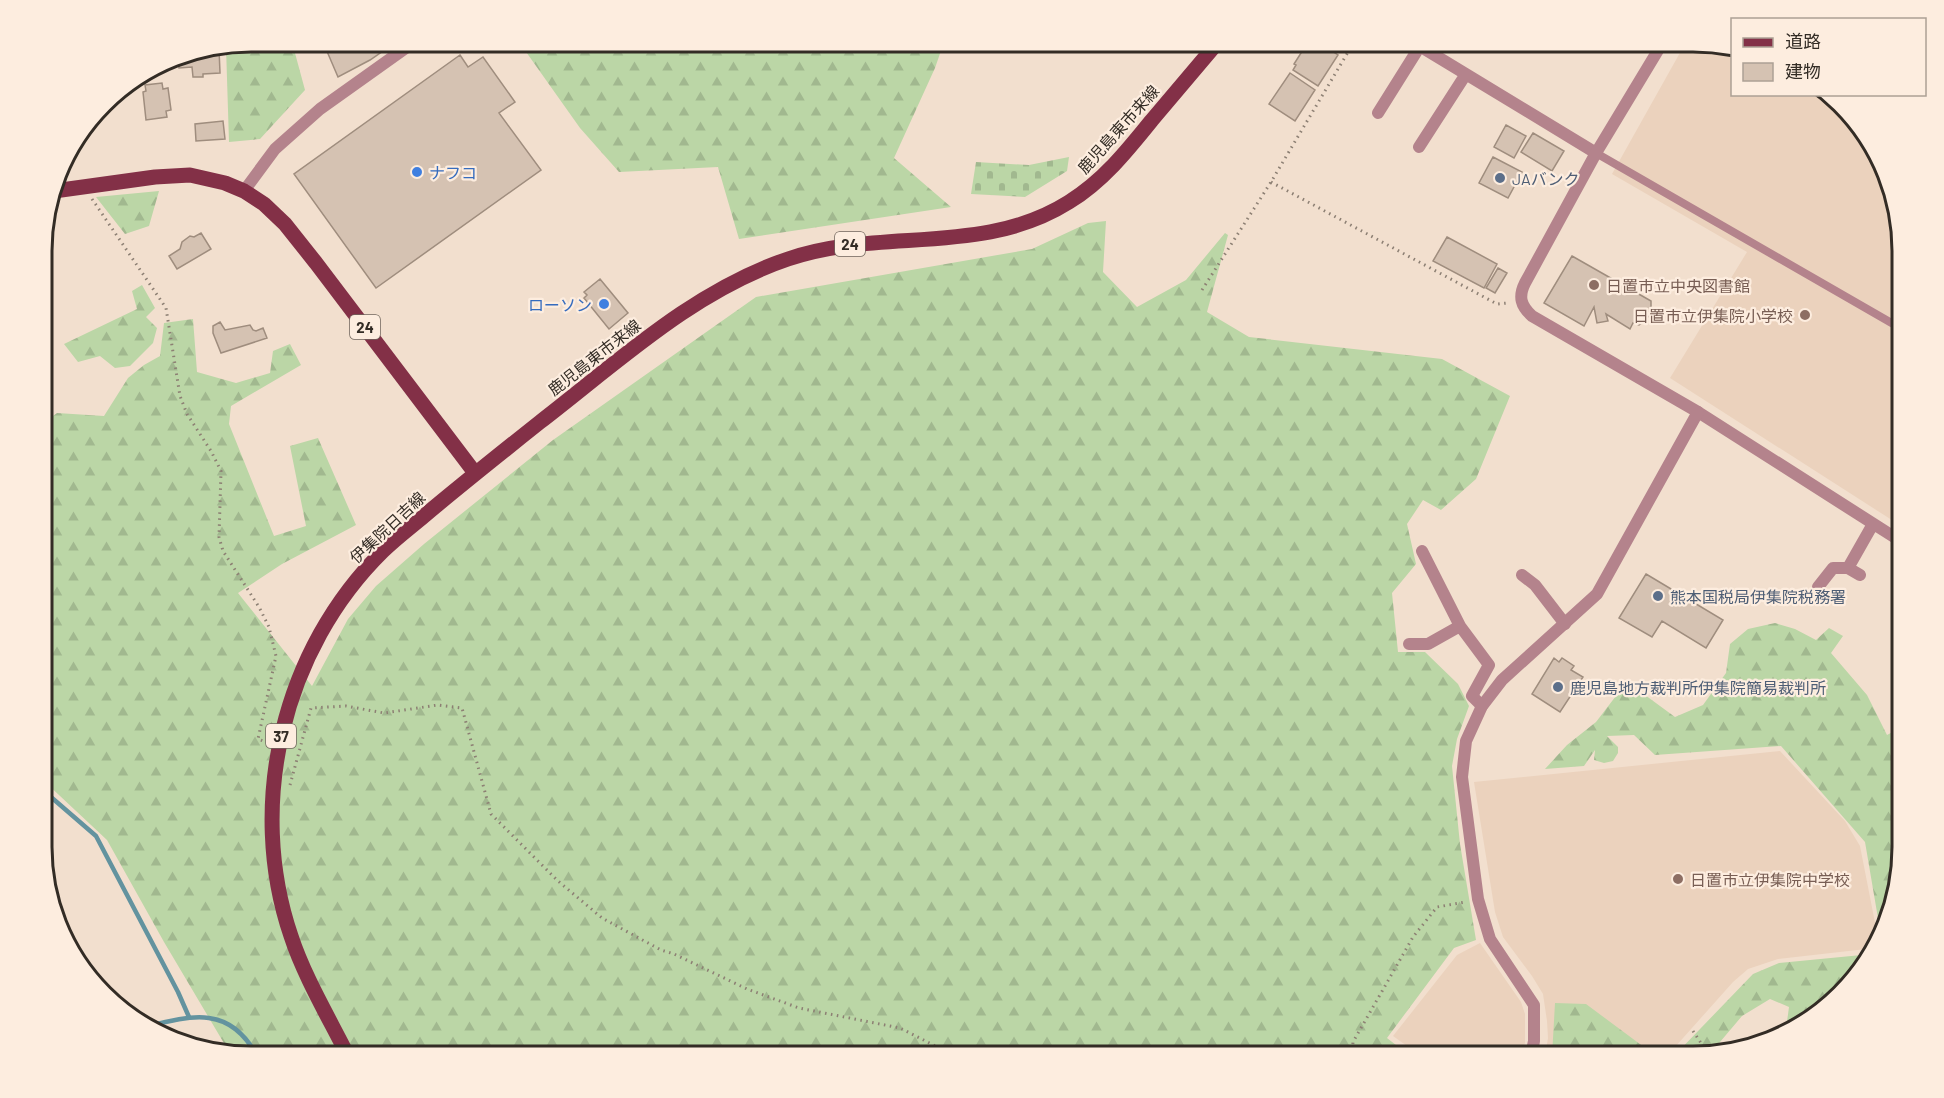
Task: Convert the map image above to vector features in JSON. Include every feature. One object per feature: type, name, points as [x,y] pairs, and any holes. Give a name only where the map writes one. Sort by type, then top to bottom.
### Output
[{"type":"main road","name":"鹿児島東市来線","points":[[475,473],[676,316],[712,292],[751,273],[789,258],[829,247],[972,236],[1005,230],[1036,220],[1068,203],[1096,183],[1121,158],[1210,52]]},
{"type":"main road","name":"24","points":[[62,190],[155,177],[189,175],[225,183],[244,191],[264,204],[285,224],[475,473]]},
{"type":"main road","name":"伊集院日吉線","points":[[343,1046],[290,935],[276,875],[272,812],[273,782],[285,716],[298,680],[316,643],[335,610],[361,575],[383,551],[475,473]]},
{"type":"street","points":[[244,191],[275,149],[320,109],[400,52]]},
{"type":"street","points":[[1378,113],[1412,52]]},
{"type":"street","points":[[1429,52],[1596,153]]},
{"type":"street","points":[[1657,52],[1596,153],[1525,283],[1521,303],[1532,316],[1698,412],[1891,535]]},
{"type":"street","points":[[1419,147],[1466,74]]},
{"type":"street","points":[[1533,1045],[1534,1005],[1490,939],[1478,899],[1462,777],[1466,741],[1482,706],[1502,680],[1597,594],[1698,412]]},
{"type":"street","points":[[1848,568],[1873,524]]},
{"type":"street","points":[[1422,551],[1460,626],[1489,665],[1472,696],[1482,706]]},
{"type":"street","points":[[1818,587],[1833,568],[1848,568],[1860,575]]},
{"type":"street","points":[[1522,575],[1535,585],[1564,624]]},
{"type":"street","points":[[1409,644],[1428,644],[1460,626]]},
{"type":"lane","points":[[1596,153],[1891,323]]},
{"type":"path","points":[[1202,290],[1271,182],[1348,52]]},
{"type":"path","points":[[1271,182],[1497,304],[1521,303]]},
{"type":"path","points":[[85,188],[166,308],[180,396],[187,414],[211,451],[220,471],[219,537],[223,551],[259,607],[269,627],[276,656],[258,739],[279,745]]},
{"type":"path","points":[[289,791],[311,708],[346,706],[384,713],[438,705],[462,708],[490,814],[558,881],[602,918],[661,950],[747,989],[799,1008],[900,1028],[934,1046]]},
{"type":"path","points":[[1353,1045],[1413,937],[1437,907],[1478,899]]},
{"type":"path","points":[[1693,1031],[1703,1045]]},
{"type":"shaded area","name":"日置市立伊集院小学校","points":[[1680,52],[1731,56],[1731,96],[1816,96],[1850,130],[1871,163],[1881,187],[1888,212],[1891,238],[1891,519],[1670,378],[1747,252],[1612,174]]},
{"type":"shaded area","name":"日置市立伊集院中学校","points":[[1780,751],[1845,821],[1860,846],[1875,925],[1863,949],[1778,959],[1748,969],[1733,982],[1677,1045],[1547,1045],[1547,1021],[1543,994],[1503,937],[1495,912],[1474,782]]},
{"type":"shaded area","points":[[1480,943],[1521,1002],[1525,1014],[1524,1045],[1406,1045],[1393,1036],[1457,955]]},
{"type":"green space","points":[[295,52],[305,90],[260,139],[229,142],[226,54]]},
{"type":"green space","points":[[526,52],[941,52],[894,158],[951,207],[739,239],[718,167],[619,172],[580,128]]},
{"type":"green space","points":[[1069,157],[1067,171],[1025,197],[971,194],[976,162],[1029,165]]},
{"type":"green space","points":[[159,191],[149,226],[125,234],[96,197]]},
{"type":"green space","points":[[1106,221],[1103,272],[1137,307],[1186,280],[1225,233],[1228,235],[1207,312],[1249,337],[1442,359],[1510,396],[1476,479],[1441,510],[1423,500],[1407,524],[1416,564],[1392,593],[1398,652],[1425,652],[1458,684],[1469,706],[1457,739],[1452,766],[1460,844],[1476,940],[1454,948],[1387,1038],[1396,1045],[251,1046],[224,1044],[107,840],[52,788],[52,417],[57,413],[104,416],[128,378],[160,356],[164,323],[193,319],[197,372],[236,383],[270,373],[273,351],[290,344],[301,365],[231,406],[229,424],[274,536],[306,526],[290,446],[318,438],[356,525],[282,564],[238,593],[312,686],[348,619],[376,586],[424,544],[553,440],[756,297],[1032,249],[1088,223]]},
{"type":"green space","points":[[142,285],[155,308],[146,317],[157,328],[153,343],[130,366],[115,368],[100,356],[78,362],[64,344],[137,309],[132,291]]},
{"type":"green space","points":[[1775,623],[1795,629],[1816,640],[1829,628],[1843,636],[1831,653],[1867,695],[1887,735],[1891,733],[1891,860],[1888,886],[1878,918],[1865,842],[1781,746],[1655,755],[1634,735],[1607,736],[1618,747],[1618,753],[1613,761],[1604,763],[1594,760],[1595,750],[1584,766],[1545,769],[1567,745],[1596,722],[1619,692],[1645,695],[1675,717],[1703,705],[1726,673],[1730,644],[1748,629]]},
{"type":"green space","points":[[1859,955],[1833,987],[1792,1019],[1787,1021],[1789,1007],[1770,999],[1742,1016],[1719,1044],[1685,1045],[1753,974],[1779,963]]},
{"type":"green space","points":[[1555,1003],[1586,1004],[1641,1045],[1553,1045]]},
{"type":"building","points":[[327,52],[382,52],[370,60],[338,77]]},
{"type":"building","points":[[1302,52],[1334,52],[1338,55],[1318,86],[1293,70],[1296,65],[1294,64]]},
{"type":"building","points":[[219,55],[220,73],[193,77],[192,67],[179,68],[187,63]]},
{"type":"building","name":"ナフコ","points":[[460,55],[468,67],[483,57],[515,102],[499,113],[541,170],[376,288],[294,174]]},
{"type":"building","points":[[1290,73],[1315,90],[1295,121],[1269,104]]},
{"type":"building","points":[[162,83],[163,89],[168,88],[171,110],[166,111],[167,117],[146,120],[143,92],[146,91],[145,85]]},
{"type":"building","points":[[223,121],[225,139],[196,141],[195,124]]},
{"type":"building","points":[[1506,125],[1526,136],[1514,158],[1494,147]]},
{"type":"building","points":[[1533,133],[1564,151],[1552,171],[1521,152]]},
{"type":"building","name":"JAバンク","points":[[1493,157],[1522,172],[1508,198],[1479,183]]},
{"type":"building","points":[[201,233],[211,249],[177,269],[169,256],[180,249],[182,242],[190,236],[194,237]]},
{"type":"building","points":[[1447,237],[1497,264],[1484,288],[1433,261]]},
{"type":"building","points":[[1572,256],[1651,301],[1651,312],[1646,320],[1639,325],[1633,323],[1630,329],[1606,314],[1608,321],[1597,323],[1594,307],[1584,326],[1544,303]]},
{"type":"building","points":[[1498,268],[1507,273],[1495,293],[1486,288]]},
{"type":"building","points":[[600,279],[628,313],[609,329],[584,298],[587,295],[584,292]]},
{"type":"building","points":[[220,322],[225,330],[250,325],[256,331],[263,328],[267,338],[221,353],[213,333],[213,326]]},
{"type":"building","name":"熊本国税局伊集院税務署","points":[[1646,574],[1723,620],[1706,648],[1662,621],[1652,637],[1619,618]]},
{"type":"building","points":[[1554,658],[1559,662],[1562,658],[1574,666],[1571,670],[1583,677],[1560,712],[1532,694]]},
{"type":"waterway","points":[[52,798],[96,836],[189,1017]]},
{"type":"waterway","points":[[161,1023],[194,1017],[222,1021],[235,1028],[250,1046]]},
{"type":"place","name":"ナフコ","points":[[417,172]]},
{"type":"place","name":"JAバンク","points":[[1500,178]]},
{"type":"place","name":"日置市立中央図書館","points":[[1594,285]]},
{"type":"place","name":"ローソン","points":[[604,304]]},
{"type":"place","name":"日置市立伊集院小学校","points":[[1805,315]]},
{"type":"place","name":"熊本国税局伊集院税務署","points":[[1658,596]]},
{"type":"place","name":"鹿児島地方裁判所伊集院簡易裁判所","points":[[1558,687]]},
{"type":"place","name":"日置市立伊集院中学校","points":[[1678,879]]}]
